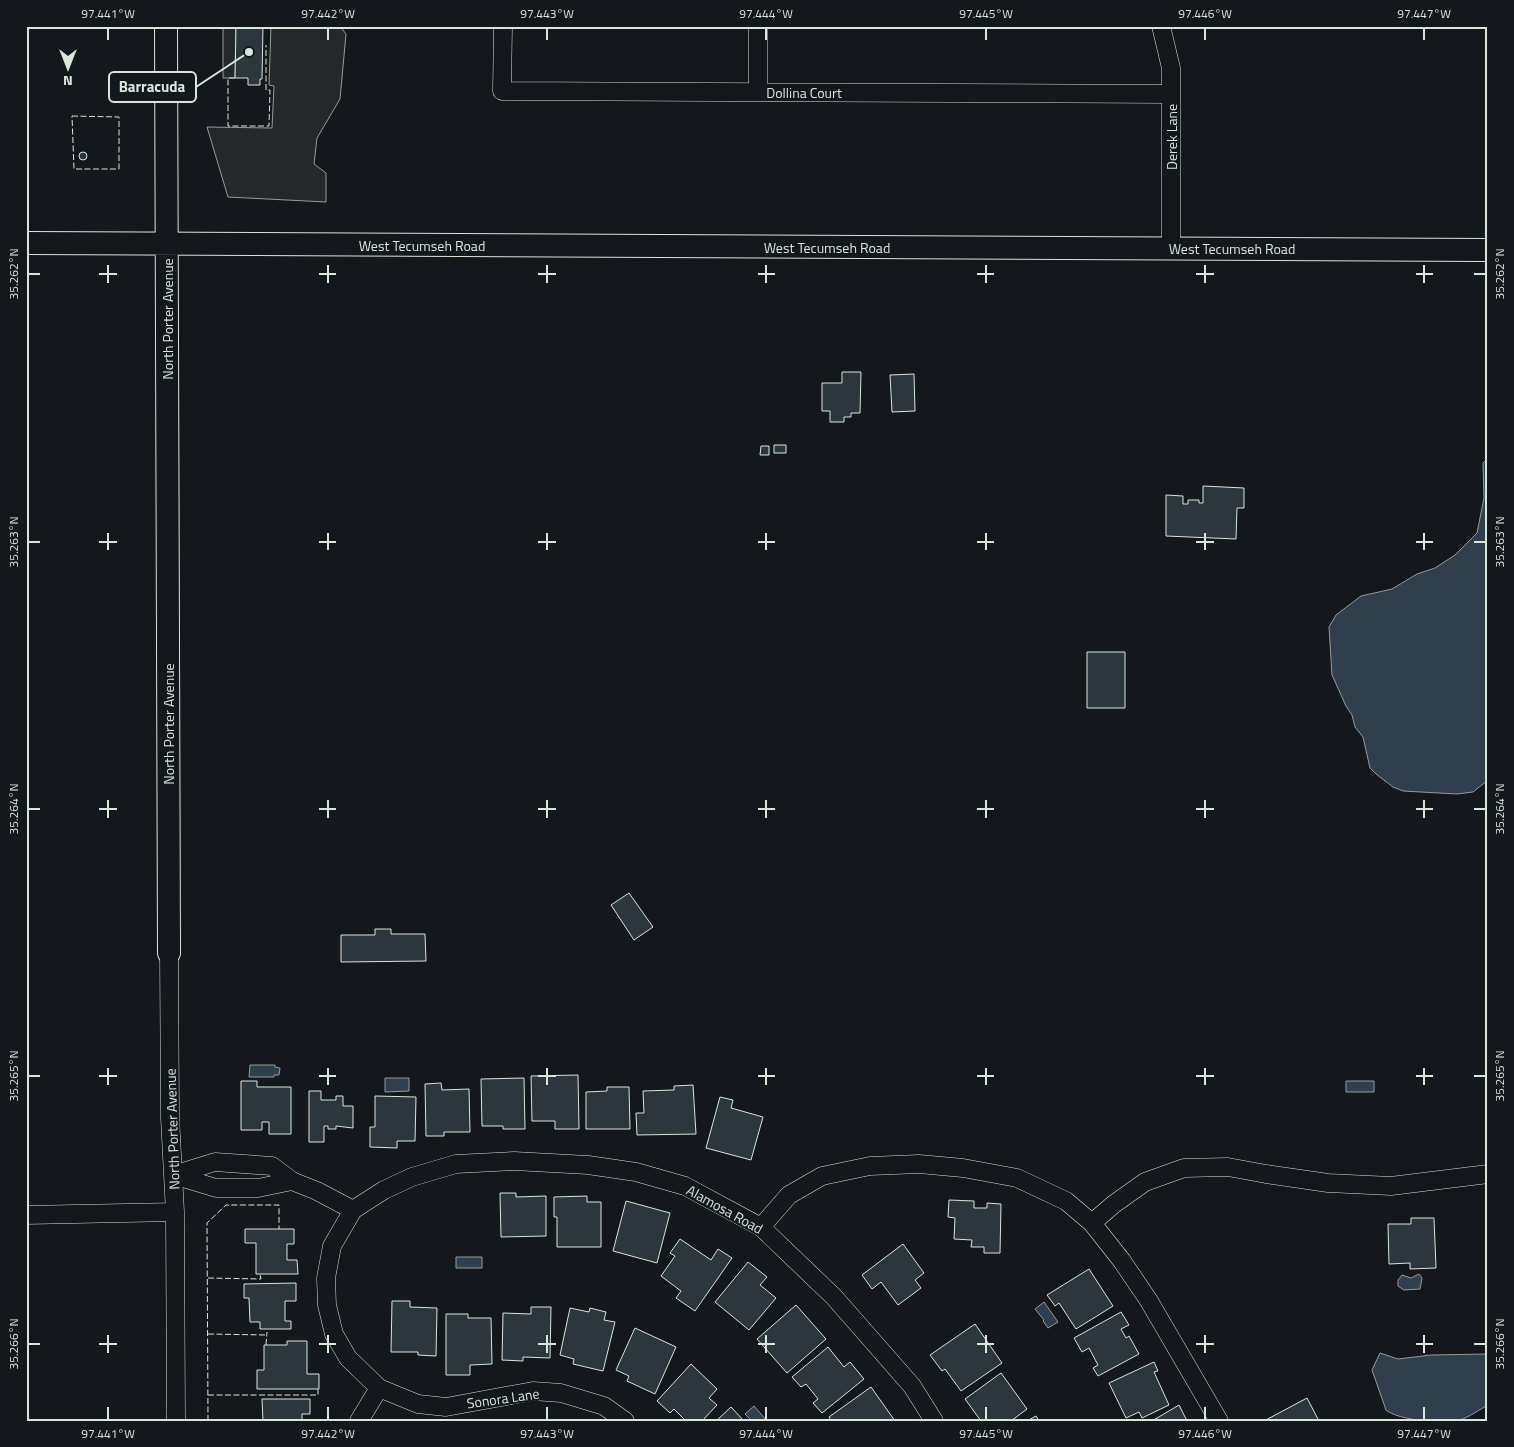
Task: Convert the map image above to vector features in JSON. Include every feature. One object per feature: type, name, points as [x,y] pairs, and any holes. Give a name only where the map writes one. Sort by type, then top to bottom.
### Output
[{"type":"main road","name":"North Porter Avenue","points":[[166,26],[169,953]]},
{"type":"main road","name":"West Tecumseh Road","points":[[26,243],[1488,250]]},
{"type":"street","name":"Dollina Court","points":[[503,26],[502,91],[1171,94]]},
{"type":"street","points":[[758,26],[758,92]]},
{"type":"street","name":"Derek Lane","points":[[1161,26],[1171,68],[1171,248]]},
{"type":"street","name":"North Porter Avenue","points":[[169,953],[170,1118],[175,1212],[176,1421]]},
{"type":"street","points":[[173,1175],[215,1162],[272,1166],[292,1181],[317,1191],[353,1210]]},
{"type":"street","name":"Alamosa Road","points":[[379,1388],[348,1358],[334,1334],[327,1305],[326,1278],[332,1246],[353,1210],[384,1190],[412,1177],[456,1164],[514,1162],[588,1165],[636,1172],[685,1186],[762,1227],[834,1297],[912,1386],[934,1421]]},
{"type":"street","points":[[762,1227],[789,1195],[822,1176],[870,1166],[918,1164],[963,1168],[1017,1178],[1066,1201],[1092,1223],[1122,1261],[1149,1301],[1219,1421]]},
{"type":"street","points":[[1092,1223],[1114,1204],[1145,1182],[1184,1168],[1228,1166],[1266,1174],[1328,1183],[1392,1186],[1488,1174]]},
{"type":"street","points":[[173,1175],[216,1188],[258,1188],[292,1181]]},
{"type":"street","points":[[26,1215],[175,1212]]},
{"type":"street","points":[[359,1421],[379,1388]]},
{"type":"street","name":"Sonora Lane","points":[[379,1388],[418,1404],[446,1407],[533,1392],[561,1393],[604,1406],[625,1421]]},
{"type":"shaded area","points":[[223,26],[236,26],[235,78],[223,78]]},
{"type":"shaded area","points":[[271,26],[340,26],[346,34],[340,99],[317,138],[314,164],[326,173],[326,202],[228,197],[207,127],[272,128],[274,86],[269,85]]},
{"type":"water","points":[[1488,458],[1488,780],[1473,792],[1457,794],[1403,791],[1393,787],[1370,768],[1363,737],[1355,727],[1352,715],[1332,675],[1329,627],[1336,615],[1361,596],[1392,589],[1417,574],[1435,568],[1455,555],[1477,533],[1484,498],[1483,463]]},
{"type":"water","points":[[250,1065],[275,1065],[275,1067],[280,1068],[279,1075],[274,1075],[274,1077],[249,1077]]},
{"type":"water","points":[[385,1078],[409,1078],[409,1091],[385,1092]]},
{"type":"water","points":[[1346,1081],[1374,1081],[1374,1092],[1346,1092]]},
{"type":"water","points":[[456,1257],[482,1257],[482,1268],[456,1268]]},
{"type":"water","points":[[1419,1274],[1422,1278],[1420,1289],[1404,1290],[1398,1286],[1398,1280],[1402,1275],[1411,1278]]},
{"type":"water","points":[[1044,1302],[1058,1322],[1048,1328],[1035,1309]]},
{"type":"water","points":[[1380,1353],[1398,1359],[1431,1355],[1488,1354],[1488,1405],[1460,1420],[1444,1422],[1422,1421],[1392,1414],[1386,1410],[1372,1370]]},
{"type":"water","points":[[754,1406],[767,1421],[752,1421],[745,1414]]},
{"type":"building","points":[[236,26],[263,26],[262,79],[260,79],[260,85],[248,85],[248,78],[235,78]]},
{"type":"building","points":[[83,152],[87,156],[83,160],[79,156]]},
{"type":"building","points":[[842,372],[861,372],[860,413],[851,413],[851,417],[844,417],[844,422],[830,422],[830,411],[822,411],[822,383],[842,383]]},
{"type":"building","points":[[914,374],[915,411],[892,412],[890,375]]},
{"type":"building","points":[[774,445],[786,445],[786,453],[774,453]]},
{"type":"building","points":[[761,446],[769,446],[769,455],[760,455]]},
{"type":"building","points":[[1203,486],[1244,488],[1244,508],[1237,508],[1236,539],[1166,536],[1166,495],[1183,496],[1183,504],[1188,504],[1188,500],[1199,500],[1199,503],[1203,503]]},
{"type":"building","points":[[1087,652],[1125,652],[1125,708],[1087,708]]},
{"type":"building","points":[[629,893],[653,927],[634,940],[611,905]]},
{"type":"building","points":[[375,929],[391,929],[391,934],[425,934],[426,961],[341,962],[341,935],[375,935]]},
{"type":"building","points":[[578,1075],[579,1129],[555,1129],[555,1121],[532,1121],[531,1076]]},
{"type":"building","points":[[524,1078],[525,1129],[503,1129],[503,1126],[482,1126],[481,1079]]},
{"type":"building","points":[[241,1081],[257,1081],[257,1087],[291,1087],[291,1134],[269,1134],[269,1122],[262,1122],[262,1130],[241,1130]]},
{"type":"building","points":[[441,1083],[442,1090],[469,1089],[470,1132],[444,1132],[444,1136],[426,1136],[425,1084]]},
{"type":"building","points":[[693,1085],[696,1134],[637,1135],[636,1113],[644,1113],[643,1091],[674,1090],[674,1086]]},
{"type":"building","points":[[607,1087],[629,1087],[630,1129],[586,1129],[586,1092],[607,1091]]},
{"type":"building","points":[[309,1091],[321,1091],[321,1100],[336,1100],[336,1096],[343,1096],[343,1106],[353,1106],[353,1128],[336,1126],[336,1129],[328,1129],[328,1126],[324,1126],[324,1142],[309,1142]]},
{"type":"building","points":[[375,1096],[416,1097],[415,1141],[397,1141],[397,1148],[370,1147],[370,1127],[375,1127]]},
{"type":"building","points":[[720,1097],[733,1100],[731,1108],[763,1117],[751,1160],[706,1148]]},
{"type":"building","points":[[500,1193],[516,1193],[516,1197],[546,1196],[546,1236],[501,1237]]},
{"type":"building","points":[[587,1196],[587,1202],[601,1202],[601,1247],[557,1247],[557,1217],[554,1217],[554,1197]]},
{"type":"building","points":[[949,1200],[974,1201],[974,1208],[987,1208],[987,1203],[1001,1204],[1000,1253],[984,1253],[984,1247],[971,1247],[972,1240],[954,1239],[955,1218],[948,1217]]},
{"type":"building","points":[[626,1201],[670,1213],[657,1263],[613,1251]]},
{"type":"building","points":[[1411,1218],[1434,1218],[1436,1268],[1410,1269],[1410,1263],[1389,1264],[1388,1224],[1411,1224]]},
{"type":"building","points":[[245,1229],[294,1229],[294,1244],[287,1244],[287,1260],[297,1260],[298,1274],[256,1274],[256,1243],[245,1243]]},
{"type":"building","points":[[680,1239],[711,1260],[718,1249],[732,1258],[695,1311],[676,1298],[681,1291],[661,1276],[675,1256],[670,1253]]},
{"type":"building","points":[[903,1244],[924,1273],[915,1280],[921,1288],[898,1305],[881,1282],[872,1289],[862,1275]]},
{"type":"building","points":[[748,1262],[767,1277],[760,1285],[776,1298],[749,1330],[715,1302]]},
{"type":"building","points":[[1089,1269],[1113,1306],[1076,1329],[1059,1303],[1055,1306],[1047,1295]]},
{"type":"building","points":[[296,1283],[296,1301],[285,1301],[285,1321],[291,1321],[291,1329],[260,1329],[260,1322],[250,1322],[249,1298],[244,1298],[244,1284]]},
{"type":"building","points":[[392,1301],[410,1301],[410,1307],[437,1308],[436,1356],[418,1355],[418,1352],[391,1352]]},
{"type":"building","points":[[796,1305],[826,1339],[787,1373],[757,1339]]},
{"type":"building","points":[[531,1307],[551,1307],[550,1358],[523,1357],[523,1361],[502,1360],[503,1313],[531,1314]]},
{"type":"building","points":[[570,1308],[589,1312],[590,1308],[606,1312],[604,1320],[615,1322],[603,1371],[573,1364],[574,1359],[560,1355]]},
{"type":"building","points":[[1121,1312],[1129,1325],[1121,1329],[1126,1338],[1129,1336],[1139,1354],[1098,1376],[1093,1368],[1098,1365],[1089,1348],[1082,1352],[1074,1338]]},
{"type":"building","points":[[446,1314],[468,1314],[468,1318],[491,1318],[492,1364],[470,1365],[470,1375],[446,1375]]},
{"type":"building","points":[[975,1324],[1002,1363],[961,1391],[945,1369],[942,1371],[930,1355]]},
{"type":"building","points":[[635,1328],[676,1347],[655,1394],[627,1381],[629,1376],[616,1370]]},
{"type":"building","points":[[287,1341],[307,1341],[307,1374],[319,1374],[319,1389],[257,1389],[257,1370],[264,1370],[264,1345],[287,1345]]},
{"type":"building","points":[[828,1347],[844,1367],[850,1362],[864,1379],[822,1413],[813,1403],[818,1399],[806,1384],[801,1387],[792,1377]]},
{"type":"building","points":[[1154,1362],[1158,1371],[1154,1372],[1169,1405],[1142,1418],[1139,1412],[1126,1418],[1109,1383]]},
{"type":"building","points":[[691,1364],[717,1389],[709,1398],[717,1405],[702,1421],[686,1421],[674,1409],[670,1413],[657,1401]]},
{"type":"building","points":[[1001,1373],[1027,1409],[1011,1421],[981,1421],[965,1399]]},
{"type":"building","points":[[871,1387],[895,1421],[831,1421],[829,1417]]},
{"type":"building","points":[[1307,1398],[1319,1421],[1264,1421]]},
{"type":"building","points":[[262,1399],[310,1399],[310,1414],[302,1414],[302,1421],[263,1421]]},
{"type":"building","points":[[1179,1405],[1187,1421],[1152,1421]]},
{"type":"building","points":[[731,1407],[744,1421],[716,1421]]},
{"type":"building","points":[[1036,1416],[1039,1421],[1027,1421]]},
{"type":"fence","points":[[235,78],[228,78],[228,126],[269,126],[270,90],[266,90],[266,45]]},
{"type":"fence","points":[[72,116],[119,117],[119,169],[74,169],[72,116]]},
{"type":"fence","points":[[208,1421],[207,1223],[226,1205],[279,1205],[279,1229]]},
{"type":"fence","points":[[208,1278],[261,1279],[260,1274]]},
{"type":"fence","points":[[266,1345],[267,1332]]},
{"type":"fence","points":[[208,1334],[267,1335]]},
{"type":"fence","points":[[208,1395],[318,1395],[318,1389]]},
{"type":"place","name":"Barracuda","points":[[249,52]]}]
